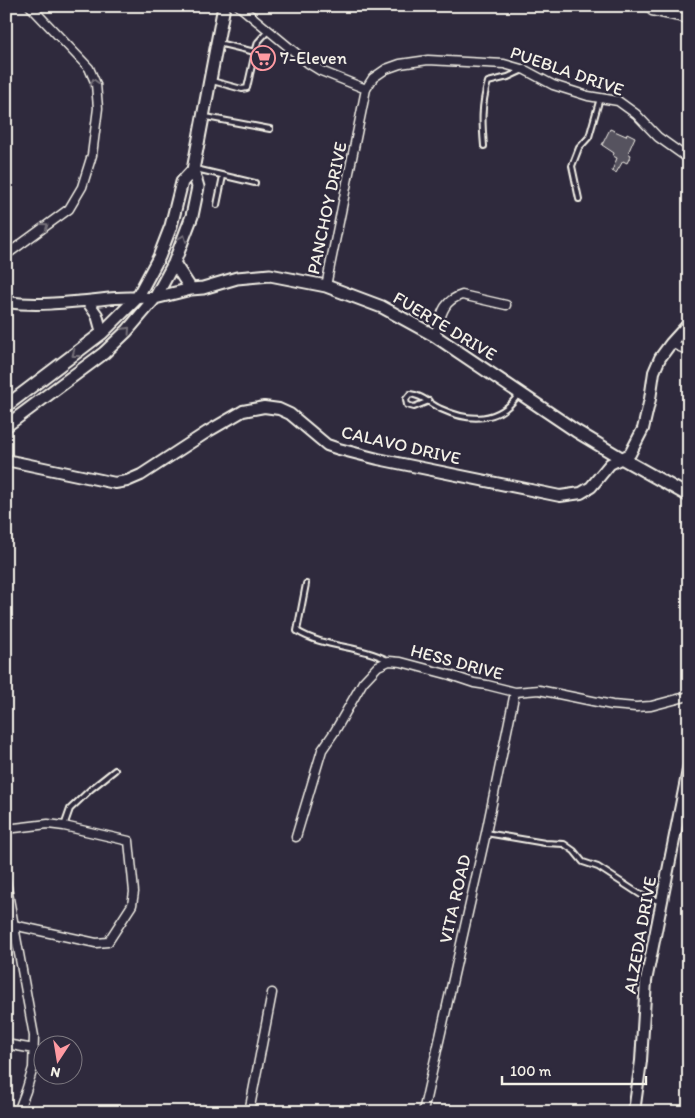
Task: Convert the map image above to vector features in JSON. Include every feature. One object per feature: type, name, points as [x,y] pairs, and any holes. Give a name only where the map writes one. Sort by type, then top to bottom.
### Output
[{"type":"main road","points":[[6,426],[104,353],[127,331],[155,298],[174,263],[192,216],[198,187],[193,169],[224,6]]},
{"type":"main road","points":[[6,406],[102,333],[137,298],[159,257],[171,226],[182,182],[193,169]]},
{"type":"main road","points":[[174,263],[191,289]]},
{"type":"main road","name":"FUERTE DRIVE","points":[[155,298],[203,288],[237,278],[260,275],[280,276],[326,286],[382,307],[435,336],[562,422],[689,496]]},
{"type":"street","points":[[6,255],[69,208],[78,194],[92,155],[98,108],[96,84],[89,68],[30,6]]},
{"type":"street","points":[[239,6],[314,67],[366,89]]},
{"type":"street","points":[[652,11],[689,19]]},
{"type":"street","name":"PUEBLA DRIVE","points":[[366,89],[373,78],[400,64],[428,60],[504,64],[523,70],[554,85],[588,96],[618,101],[636,114],[658,137],[689,159]]},
{"type":"street","name":"PANCHOY DRIVE","points":[[326,286],[366,89]]},
{"type":"street","points":[[435,336],[445,306],[457,297],[462,295],[506,305]]},
{"type":"street","name":"FUERTE DRIVE","points":[[6,302],[26,304],[118,298],[155,298]]},
{"type":"street","points":[[88,301],[98,315],[102,333]]},
{"type":"street","name":"CALAVO DRIVE","points":[[6,460],[115,483],[127,481],[141,475],[243,411],[264,407],[279,409],[290,414],[327,445],[339,449],[378,459],[560,496],[581,493],[591,487],[610,464],[630,454],[643,429],[654,372],[660,358],[689,323]]},
{"type":"street","points":[[671,343],[689,351]]},
{"type":"street","name":"HESS DRIVE","points":[[296,836],[322,750],[363,682],[378,666],[389,660],[450,675],[474,684],[487,684],[515,692],[539,690],[612,705],[652,706],[689,696]]},
{"type":"street","name":"VITA ROAD","points":[[423,1112],[486,833],[515,692]]},
{"type":"street","name":"ALZEDA DRIVE","points":[[634,1112],[641,1061],[646,981],[689,765]]},
{"type":"street","points":[[6,829],[48,824],[129,841],[134,892],[132,905],[108,942],[96,943],[13,925]]},
{"type":"street","points":[[6,882],[34,1036]]},
{"type":"street","points":[[249,1112],[272,994]]},
{"type":"street","points":[[6,1044],[32,1049]]},
{"type":"street","points":[[18,1112],[26,1092],[32,1068]]},
{"type":"lane","points":[[210,81],[242,89],[247,88],[258,42],[269,30]]},
{"type":"lane","points":[[217,43],[255,52]]},
{"type":"lane","points":[[484,146],[483,101],[488,82],[508,77],[523,70]]},
{"type":"lane","points":[[579,199],[572,166],[579,148],[589,137],[600,98]]},
{"type":"lane","points":[[204,116],[270,129]]},
{"type":"lane","points":[[193,169],[255,183]]},
{"type":"lane","points":[[217,205],[223,176]]},
{"type":"lane","points":[[429,401],[414,407],[407,405],[406,399],[410,394],[420,395],[429,401],[440,409],[466,417],[484,417],[498,413],[511,406],[519,393]]},
{"type":"lane","points":[[306,584],[297,631],[308,638],[378,654],[389,660]]},
{"type":"lane","points":[[64,826],[70,809],[115,770]]},
{"type":"lane","points":[[486,833],[545,843],[564,844],[574,851],[583,862],[598,867],[641,895],[662,902]]},
{"type":"building","points":[[610,129],[626,136],[627,133],[635,137],[628,153],[631,155],[627,163],[623,161],[616,173],[612,171],[617,158],[613,156],[614,153],[602,145]]},
{"type":"place","name":"7-Eleven","points":[[263,58]]}]
